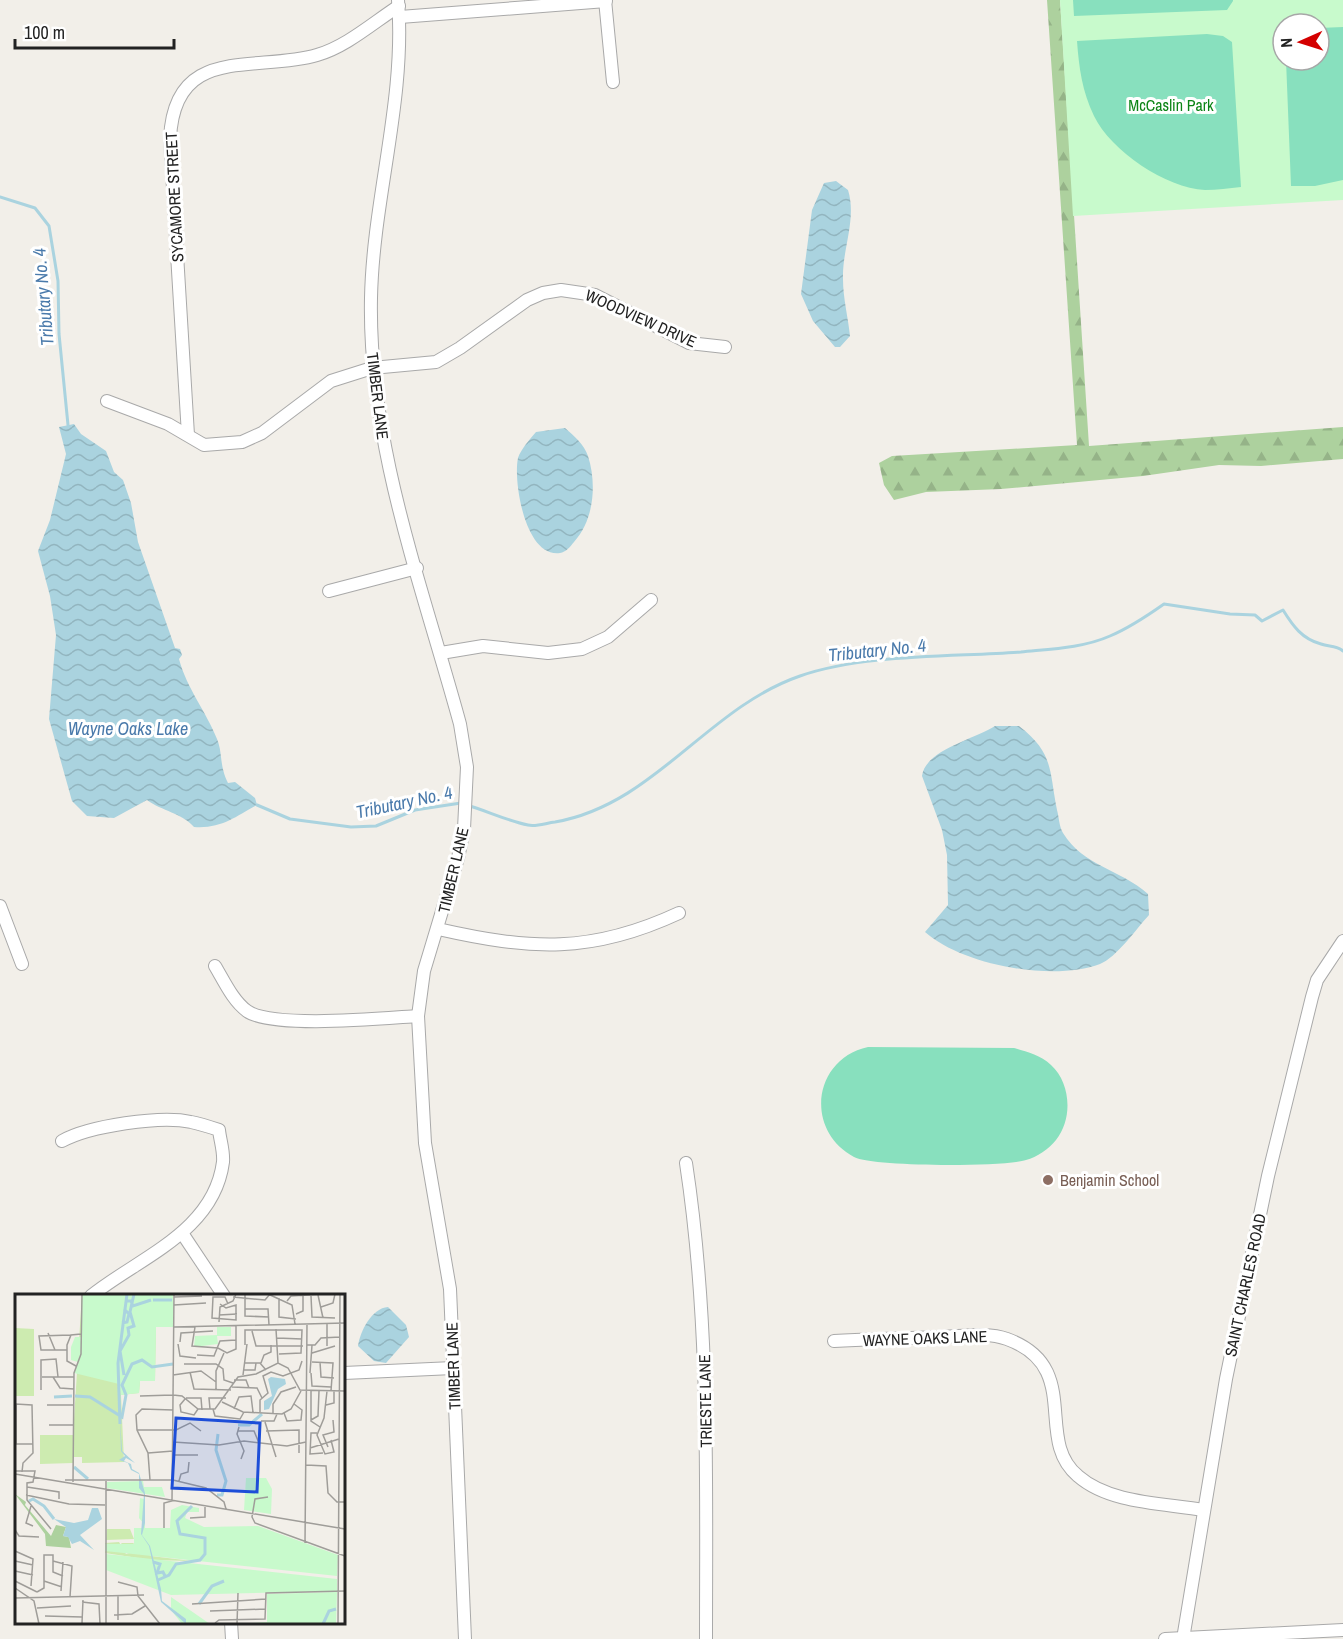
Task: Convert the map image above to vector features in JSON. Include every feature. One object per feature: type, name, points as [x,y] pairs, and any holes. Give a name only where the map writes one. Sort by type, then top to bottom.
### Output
[{"type":"street","name":"SYCAMORE STREET","points":[[188,435],[170,139],[175,109],[187,88],[214,70],[236,64],[318,55],[399,8],[605,1]]},
{"type":"street","points":[[605,1],[613,82]]},
{"type":"street","name":"TIMBER LANE","points":[[399,8],[398,74],[373,253],[372,368],[387,458],[441,653],[464,747],[466,802],[458,858],[424,971],[418,1016],[425,1143],[433,1203],[448,1273],[465,1639]]},
{"type":"street","name":"WOODVIEW DRIVE","points":[[107,401],[168,424],[204,445],[230,444],[253,438],[331,381],[372,368],[436,362],[460,348],[527,300],[543,293],[561,290],[595,295],[689,343],[725,347]]},
{"type":"street","points":[[329,591],[417,568]]},
{"type":"street","points":[[441,653],[483,646],[548,653],[582,649],[608,637],[651,600]]},
{"type":"street","points":[[0,906],[22,964]]},
{"type":"street","points":[[438,929],[508,944],[556,945],[628,934],[679,913]]},
{"type":"street","name":"SAINT CHARLES ROAD","points":[[1183,1639],[1226,1379],[1268,1176],[1317,980],[1343,941]]},
{"type":"street","points":[[215,966],[231,992],[248,1012],[283,1020],[364,1020],[418,1016]]},
{"type":"street","points":[[62,1141],[73,1135],[116,1124],[185,1121],[219,1130],[223,1155],[221,1169],[208,1198],[182,1233],[160,1251],[119,1274],[94,1294]]},
{"type":"street","name":"TRIESTE LANE","points":[[686,1163],[695,1219],[706,1376],[706,1639]]},
{"type":"street","points":[[182,1233],[223,1294]]},
{"type":"street","name":"WAYNE OAKS LANE","points":[[834,1341],[987,1335],[1014,1342],[1033,1354],[1049,1376],[1056,1403],[1059,1446],[1076,1475],[1111,1494],[1204,1510]]},
{"type":"street","points":[[345,1372],[453,1368]]},
{"type":"street","points":[[231,1624],[232,1639]]},
{"type":"street","points":[[1165,1639],[1343,1630]]},
{"type":"green space","points":[[1047,0],[1060,0],[1089,446],[1343,427],[1343,459],[1261,466],[1219,465],[1143,476],[1001,489],[926,492],[894,500],[884,485],[879,463],[892,456],[1077,445]]},
{"type":"green space","name":"McCaslin Park","points":[[1060,0],[1343,0],[1343,200],[1073,216]]},
{"type":"green space","points":[[1073,0],[1233,1],[1227,10],[1074,16]]},
{"type":"green space","points":[[1343,27],[1343,180],[1315,186],[1291,186],[1286,72],[1331,72],[1331,28]]},
{"type":"green space","points":[[1207,34],[1223,36],[1232,42],[1241,187],[1205,190],[1190,188],[1174,183],[1141,165],[1113,142],[1102,129],[1090,107],[1082,79],[1077,41]]},
{"type":"green space","points":[[868,1047],[1014,1048],[1033,1054],[1051,1065],[1063,1081],[1067,1101],[1065,1122],[1053,1143],[1026,1160],[967,1165],[886,1163],[854,1157],[838,1145],[827,1130],[822,1113],[822,1096],[826,1080],[836,1065],[850,1054]]},
{"type":"water","points":[[836,181],[848,190],[851,212],[843,268],[850,336],[840,347],[835,347],[813,321],[801,294],[812,210],[824,183]]},
{"type":"water","name":"Wayne Oaks Lake","points":[[74,424],[81,434],[106,451],[114,472],[123,480],[131,503],[138,542],[175,648],[180,649],[182,655],[179,659],[182,670],[217,739],[225,777],[228,783],[235,782],[255,798],[257,805],[220,824],[194,827],[184,818],[147,800],[114,818],[87,816],[72,801],[49,719],[56,635],[50,596],[38,551],[50,520],[66,454],[59,427]]},
{"type":"water","points":[[565,428],[578,440],[586,452],[591,467],[593,490],[590,513],[581,533],[571,546],[560,553],[548,551],[538,544],[530,531],[520,499],[517,469],[519,455],[536,432]]},
{"type":"water","points":[[995,726],[1019,726],[1039,745],[1051,773],[1061,827],[1071,844],[1091,860],[1148,894],[1149,915],[1119,949],[1100,964],[1081,969],[1058,971],[1009,967],[961,953],[941,944],[925,932],[948,905],[947,855],[942,830],[922,776],[925,767],[941,752]]},
{"type":"water","points":[[388,1307],[406,1325],[409,1337],[386,1363],[374,1361],[358,1346],[368,1321],[377,1311]]},
{"type":"waterway","name":"Tributary No. 4","points":[[0,197],[35,208],[49,226],[58,281],[59,334],[68,425]]},
{"type":"waterway","name":"Tributary No. 4","points":[[467,805],[531,825],[555,822],[590,812],[622,797],[652,777],[736,710],[767,691],[800,676],[825,669],[880,660],[1021,652],[1078,646],[1117,633],[1164,604],[1230,614],[1255,615],[1262,621],[1283,610],[1294,626],[1308,639],[1343,651]]},
{"type":"waterway","name":"Tributary No. 4","points":[[257,805],[290,819],[351,827],[376,826],[415,810],[461,803]]},
{"type":"place","name":"Benjamin School","points":[[1048,1180]]}]
